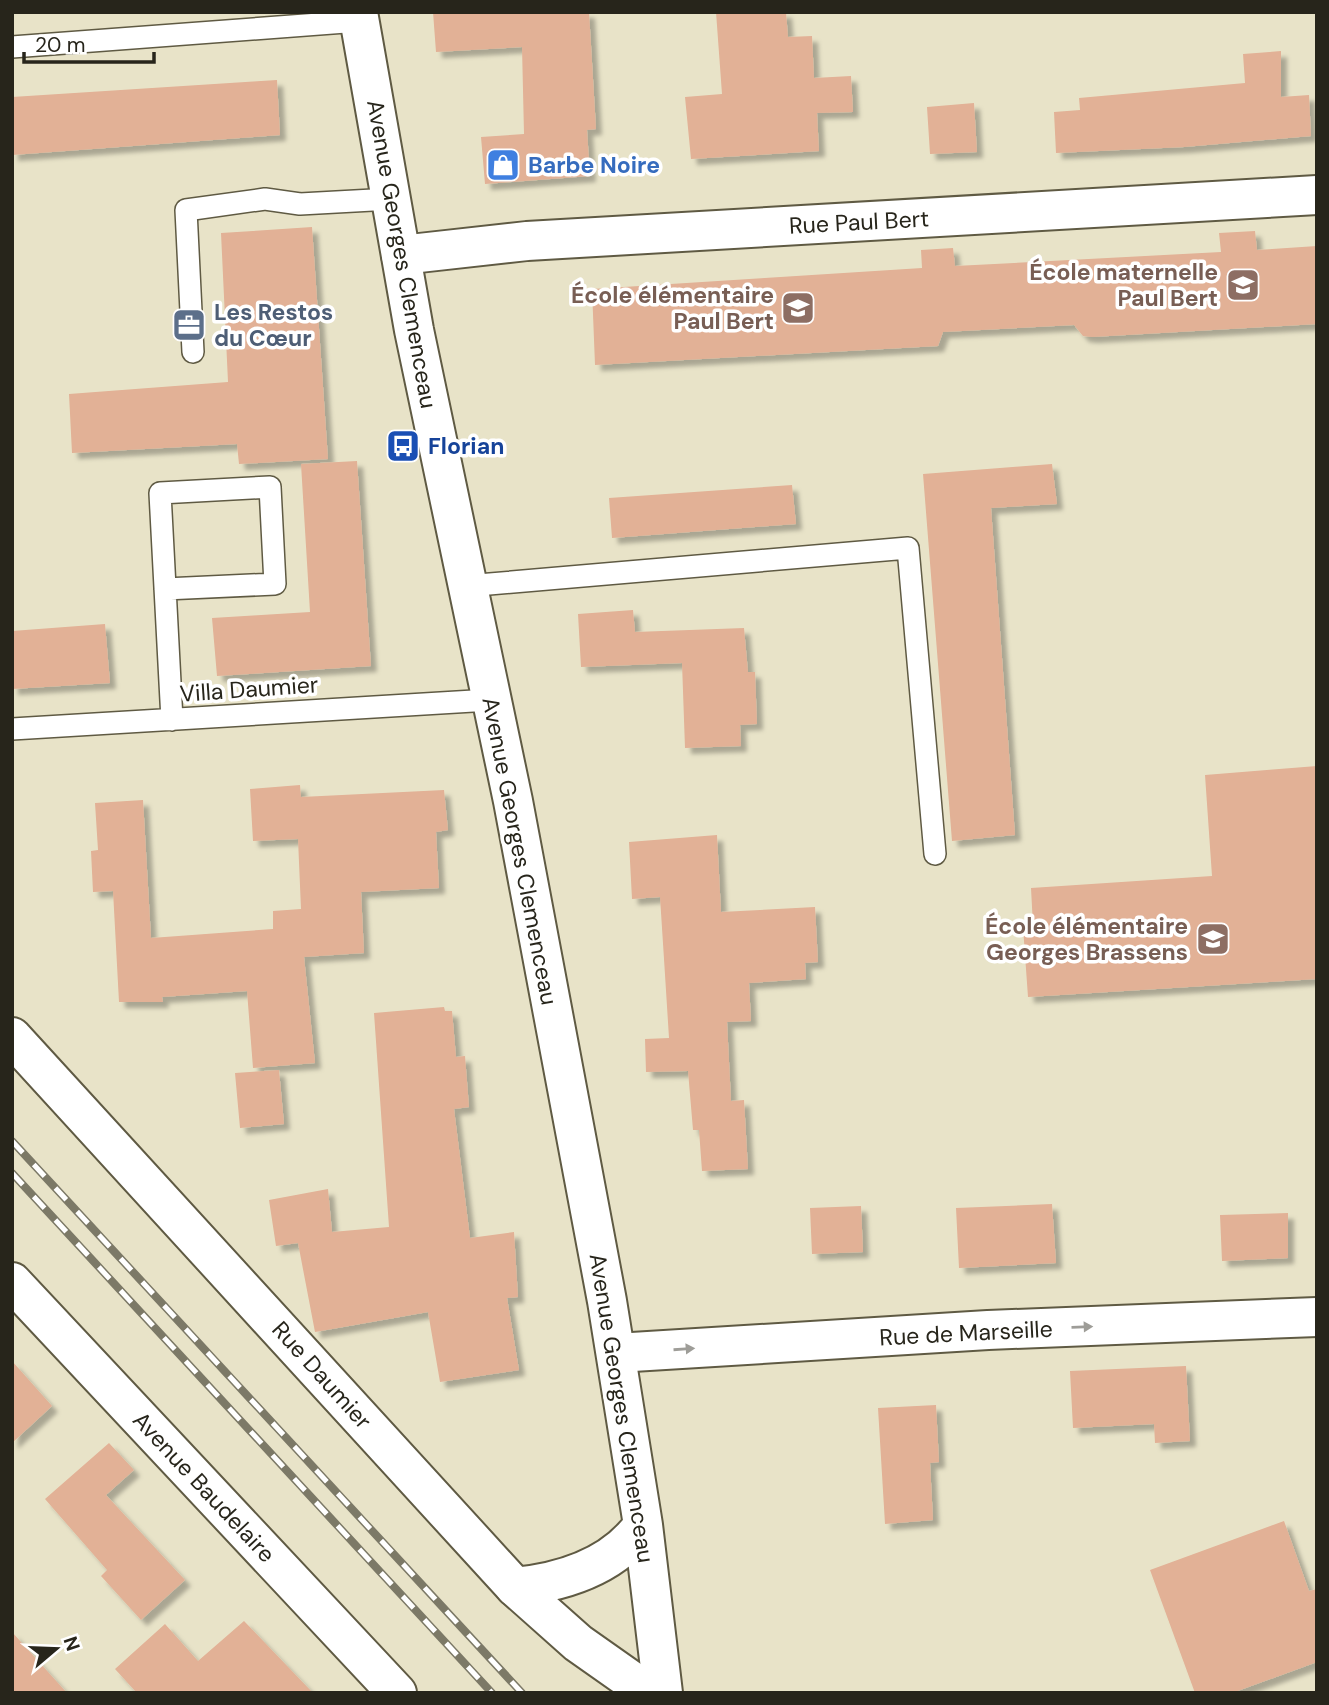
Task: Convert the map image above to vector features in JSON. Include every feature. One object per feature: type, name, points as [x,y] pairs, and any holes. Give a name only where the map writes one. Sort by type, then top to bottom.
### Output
[{"type":"street","name":"Avenue Georges Clemenceau","points":[[358,17],[401,255],[466,586],[513,801],[616,1353],[643,1525],[663,1693]]},
{"type":"street","name":"Rue Paul Bert","points":[[401,255],[527,242],[1317,195]]},
{"type":"street","name":"Rue Daumier","points":[[12,1037],[515,1587],[578,1643],[649,1693]]},
{"type":"street","name":"Avenue Baudelaire","points":[[12,1282],[397,1693]]},
{"type":"street","name":"Rue de Marseille","points":[[616,1353],[974,1331],[1317,1317]]},
{"type":"street","points":[[515,1587],[550,1583],[600,1563],[632,1539],[643,1525]]},
{"type":"lane","points":[[12,47],[358,17]]},
{"type":"lane","points":[[192,352],[186,210],[265,199],[299,204],[391,198]]},
{"type":"lane","points":[[165,589],[275,584],[270,487],[160,493],[165,589],[172,720]]},
{"type":"lane","points":[[466,586],[908,548],[935,854]]},
{"type":"lane","name":"Villa Daumier","points":[[12,729],[490,700]]},
{"type":"building","points":[[433,12],[589,12],[596,129],[587,130],[590,176],[485,184],[481,137],[524,134],[522,47],[436,52]]},
{"type":"building","points":[[716,12],[786,12],[788,37],[812,36],[814,78],[851,76],[853,112],[817,113],[819,151],[691,159],[685,97],[722,94]]},
{"type":"building","points":[[1281,51],[1281,97],[1309,95],[1311,136],[1184,147],[1056,153],[1054,112],[1080,110],[1079,98],[1245,83],[1243,54]]},
{"type":"building","points":[[277,80],[280,135],[12,155],[12,97]]},
{"type":"building","points":[[974,103],[977,152],[930,154],[927,107]]},
{"type":"building","points":[[312,227],[328,459],[239,464],[237,444],[72,453],[69,394],[228,382],[221,233]]},
{"type":"building","points":[[1255,231],[1257,250],[1317,246],[1317,324],[1092,337],[1083,336],[1074,325],[943,332],[938,346],[595,365],[592,289],[922,268],[921,250],[953,248],[955,266],[1221,252],[1219,233]]},
{"type":"building","points":[[357,461],[371,666],[217,676],[212,618],[310,612],[301,464]]},
{"type":"building","points":[[1052,464],[1057,504],[991,508],[1015,835],[952,841],[923,474]]},
{"type":"building","points":[[792,485],[796,524],[612,538],[609,498]]},
{"type":"building","points":[[633,610],[635,632],[744,628],[748,672],[755,672],[757,724],[740,725],[741,746],[685,748],[682,663],[581,667],[578,614]]},
{"type":"building","points":[[105,624],[110,683],[12,689],[12,631]]},
{"type":"building","points":[[1317,766],[1317,979],[1028,997],[1023,927],[1033,926],[1031,888],[1212,876],[1205,775]]},
{"type":"building","points":[[300,785],[301,797],[444,790],[448,830],[436,832],[439,888],[361,892],[364,953],[304,957],[315,1063],[253,1068],[247,991],[162,997],[163,1002],[119,1002],[113,891],[93,892],[91,851],[98,850],[95,803],[143,800],[151,938],[273,929],[273,911],[301,909],[298,839],[253,841],[250,789]]},
{"type":"building","points":[[717,835],[721,912],[815,907],[818,962],[805,963],[806,979],[749,983],[751,1021],[727,1022],[731,1101],[744,1100],[748,1169],[702,1171],[699,1130],[693,1130],[688,1071],[646,1072],[645,1039],[669,1038],[660,897],[632,899],[629,842]]},
{"type":"building","points":[[444,1007],[445,1011],[452,1011],[456,1057],[465,1056],[469,1107],[454,1109],[470,1238],[514,1232],[518,1297],[507,1298],[519,1370],[440,1382],[428,1312],[315,1332],[298,1243],[276,1246],[269,1200],[328,1189],[332,1232],[389,1227],[374,1013]]},
{"type":"building","points":[[279,1070],[284,1124],[240,1128],[235,1073]]},
{"type":"building","points":[[1052,1204],[1056,1263],[959,1268],[956,1208]]},
{"type":"building","points":[[861,1206],[863,1252],[812,1254],[810,1208]]},
{"type":"building","points":[[1288,1213],[1288,1258],[1222,1261],[1220,1215]]},
{"type":"building","points":[[12,1361],[52,1406],[12,1443]]},
{"type":"building","points":[[1186,1366],[1190,1441],[1155,1443],[1154,1424],[1073,1428],[1070,1371]]},
{"type":"building","points":[[936,1405],[939,1462],[930,1463],[933,1520],[885,1524],[878,1408]]},
{"type":"building","points":[[109,1443],[134,1470],[106,1495],[185,1580],[141,1620],[101,1576],[107,1570],[45,1499]]},
{"type":"building","points":[[1284,1521],[1309,1591],[1317,1589],[1317,1662],[1232,1693],[1195,1693],[1150,1570]]},
{"type":"building","points":[[244,1621],[313,1693],[137,1693],[115,1669],[165,1624],[198,1661]]},
{"type":"building","points":[[12,1632],[67,1693],[12,1693]]},
{"type":"railway","points":[[12,1141],[522,1693]]},
{"type":"railway","points":[[12,1173],[492,1693]]},
{"type":"place","name":"Barbe Noire","points":[[503,165]]},
{"type":"place","name":"École maternelle Paul Bert","points":[[1243,285]]},
{"type":"place","name":"École élémentaire Paul Bert","points":[[798,308]]},
{"type":"place","name":"Les Restos du Cœur","points":[[189,325]]},
{"type":"place","name":"Florian","points":[[403,446]]},
{"type":"place","name":"École élémentaire Georges Brassens","points":[[1213,939]]}]
